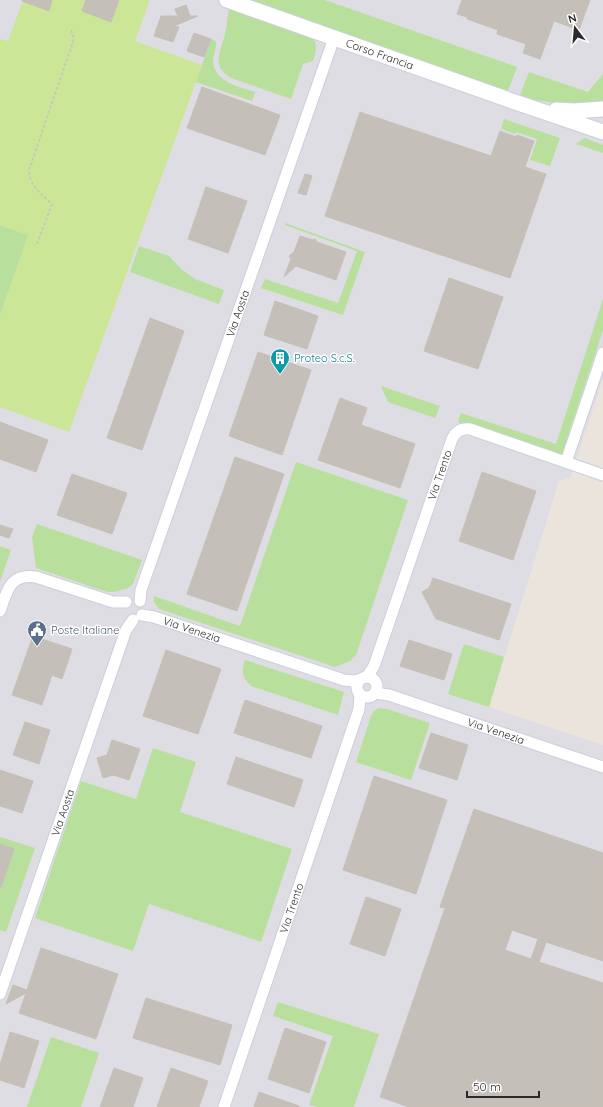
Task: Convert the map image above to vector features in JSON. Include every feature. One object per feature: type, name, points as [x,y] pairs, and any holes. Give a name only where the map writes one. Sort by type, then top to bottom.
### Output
[{"type":"street","name":"Corso Francia","points":[[227,0],[533,108],[601,130]]},
{"type":"street","name":"Via Aosta","points":[[0,994],[133,609],[141,590],[334,38]]},
{"type":"street","name":"Corso Francia","points":[[533,108],[574,111],[603,109]]},
{"type":"street","points":[[566,462],[603,353]]},
{"type":"street","name":"Via Trento","points":[[224,1107],[359,709],[452,439],[456,432],[464,429],[470,429],[603,475]]},
{"type":"street","name":"Via Venezia","points":[[0,611],[8,587],[14,581],[20,577],[36,577],[344,680],[354,681],[389,695],[603,767]]},
{"type":"path","points":[[37,244],[52,204],[32,184],[29,177],[29,170],[74,40],[71,30]]},
{"type":"shaded area","points":[[0,0],[603,0],[603,379],[570,478],[559,481],[489,707],[603,745],[603,1107],[0,1107],[0,582],[11,550],[0,546],[0,315],[28,235],[0,225]]},
{"type":"green space","points":[[23,0],[150,0],[135,41],[202,65],[69,432],[0,407],[0,315],[28,235],[0,225],[0,39],[8,41]]},
{"type":"green space","points":[[252,0],[325,0],[517,67],[508,91]]},
{"type":"green space","points":[[229,6],[313,38],[316,44],[316,49],[313,61],[303,64],[291,99],[234,79],[222,70],[219,65],[219,54],[226,31]]},
{"type":"green space","points":[[211,39],[216,42],[213,61],[214,68],[223,79],[228,82],[235,86],[255,92],[252,101],[196,82]]},
{"type":"green space","points":[[529,72],[588,92],[603,74],[603,105],[567,105],[536,100],[520,95]]},
{"type":"green space","points":[[504,119],[560,138],[550,166],[530,160],[537,139],[501,129]]},
{"type":"green space","points":[[585,138],[603,145],[603,153],[576,144]]},
{"type":"green space","points":[[285,223],[365,252],[343,315],[261,288],[265,279],[338,303],[357,251],[285,225]]},
{"type":"green space","points":[[0,225],[29,235],[0,315]]},
{"type":"green space","points":[[139,246],[169,256],[181,269],[195,279],[224,290],[219,304],[130,272]]},
{"type":"green space","points":[[603,299],[603,330],[561,457],[458,422],[461,413],[556,444]]},
{"type":"green space","points":[[381,386],[440,406],[435,418],[388,402]]},
{"type":"green space","points":[[296,462],[408,500],[356,655],[350,661],[335,667],[159,609],[154,602],[154,596],[240,626]]},
{"type":"green space","points":[[37,524],[142,560],[133,584],[128,588],[115,592],[107,592],[36,568],[32,537]]},
{"type":"green space","points":[[0,546],[11,550],[0,582]]},
{"type":"green space","points":[[464,644],[504,657],[489,707],[448,694]]},
{"type":"green space","points":[[245,660],[344,692],[338,715],[251,686],[243,674]]},
{"type":"green space","points":[[379,708],[387,709],[430,723],[411,780],[356,762],[371,716],[374,711]]},
{"type":"green space","points":[[153,748],[196,762],[180,812],[292,849],[261,942],[149,904],[133,951],[35,918],[81,781],[136,799]]},
{"type":"green space","points":[[0,837],[35,848],[6,932],[0,930]]},
{"type":"green space","points":[[278,1002],[379,1034],[354,1107],[317,1107],[309,1105],[333,1036],[273,1016]]},
{"type":"green space","points":[[51,1037],[99,1053],[81,1107],[27,1107]]},
{"type":"building","points":[[22,0],[52,0],[49,11]]},
{"type":"building","points":[[86,0],[119,0],[111,22],[82,11]]},
{"type":"building","points":[[462,0],[590,0],[579,30],[554,21],[540,59],[523,53],[526,44],[497,34],[498,30],[457,14]]},
{"type":"building","points":[[186,5],[190,16],[198,16],[174,26],[179,27],[173,42],[154,36],[161,16],[178,16],[175,9]]},
{"type":"building","points":[[194,33],[211,39],[204,57],[187,51]]},
{"type":"building","points":[[202,87],[280,115],[265,155],[187,128]]},
{"type":"building","points":[[360,112],[491,156],[500,131],[516,137],[517,135],[534,141],[525,167],[546,174],[510,278],[325,216]]},
{"type":"building","points":[[305,174],[312,176],[306,195],[298,193]]},
{"type":"building","points":[[206,187],[247,201],[228,253],[188,239]]},
{"type":"building","points":[[300,236],[313,240],[315,239],[317,242],[346,252],[336,280],[296,266],[284,277],[291,259],[289,256],[294,252]]},
{"type":"building","points":[[449,278],[503,297],[478,369],[424,351]]},
{"type":"building","points":[[275,301],[318,316],[307,349],[264,335]]},
{"type":"building","points":[[150,318],[184,331],[142,450],[107,438]]},
{"type":"building","points":[[258,352],[311,370],[282,455],[229,436]]},
{"type":"building","points":[[340,398],[367,408],[361,425],[415,444],[400,488],[318,460]]},
{"type":"building","points":[[0,422],[48,440],[36,472],[0,459]]},
{"type":"building","points":[[235,457],[284,474],[237,611],[187,594]]},
{"type":"building","points":[[482,472],[536,491],[513,560],[459,541]]},
{"type":"building","points":[[72,474],[127,493],[112,534],[57,515]]},
{"type":"building","points":[[0,525],[13,529],[9,538],[0,535]]},
{"type":"building","points":[[433,578],[511,604],[499,640],[436,619],[422,592],[429,588]]},
{"type":"building","points":[[33,636],[72,649],[62,679],[52,675],[42,705],[12,695]]},
{"type":"building","points":[[409,640],[452,654],[444,680],[400,666]]},
{"type":"building","points":[[166,650],[221,669],[198,734],[143,716]]},
{"type":"building","points":[[245,700],[322,726],[311,758],[234,733]]},
{"type":"building","points":[[25,722],[50,730],[39,764],[13,755]]},
{"type":"building","points":[[431,733],[468,745],[457,780],[419,768]]},
{"type":"building","points":[[112,740],[140,749],[129,780],[113,775],[103,778],[97,758],[107,755]]},
{"type":"building","points":[[236,757],[303,780],[294,807],[227,784]]},
{"type":"building","points":[[0,770],[33,781],[22,813],[0,806]]},
{"type":"building","points":[[374,776],[447,800],[416,894],[343,870]]},
{"type":"building","points":[[474,809],[603,853],[603,961],[546,942],[539,962],[603,983],[603,1107],[409,1107],[380,1097],[445,908],[440,907]],"holes":[[[512,930],[538,939],[531,959],[505,950]]]},
{"type":"building","points":[[0,844],[14,849],[1,887],[0,887]]},
{"type":"building","points":[[366,897],[401,909],[385,956],[350,944]]},
{"type":"building","points":[[41,948],[118,974],[96,1039],[19,1013],[26,993],[6,1004],[13,985],[27,990]]},
{"type":"building","points":[[146,998],[232,1025],[220,1065],[133,1038]]},
{"type":"building","points":[[285,1028],[326,1042],[309,1093],[268,1079]]},
{"type":"building","points":[[10,1032],[39,1041],[24,1088],[0,1080],[0,1065]]},
{"type":"building","points":[[114,1068],[143,1078],[133,1107],[100,1107]]},
{"type":"building","points":[[171,1068],[208,1081],[199,1107],[157,1107]]},
{"type":"building","points":[[259,1092],[299,1106],[299,1107],[254,1107]]},
{"type":"place","name":"Proteo S.c.S.","points":[[280,375]]},
{"type":"place","name":"Poste Italiane","points":[[37,647]]}]
